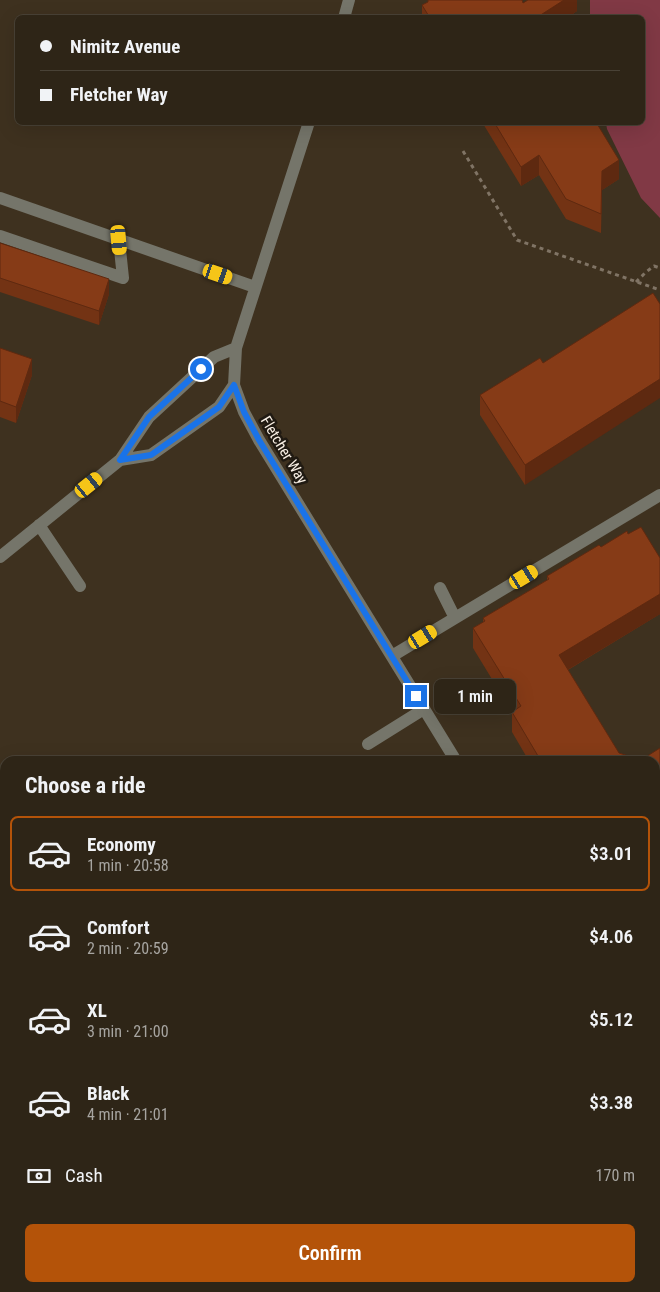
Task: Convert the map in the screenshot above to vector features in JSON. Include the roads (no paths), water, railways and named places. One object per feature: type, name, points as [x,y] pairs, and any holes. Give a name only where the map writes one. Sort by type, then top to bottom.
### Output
[{"type":"street","points":[[345,15],[349,0]]},
{"type":"street","name":"Fletcher Way","points":[[308,125],[236,348],[234,385],[244,412],[259,440],[453,756]]},
{"type":"street","points":[[0,198],[255,288]]},
{"type":"street","points":[[0,236],[123,278],[119,240]]},
{"type":"street","points":[[0,557],[120,460],[149,417],[214,358],[236,348]]},
{"type":"street","points":[[120,460],[151,455],[219,407],[234,385]]},
{"type":"street","points":[[392,656],[660,495]]},
{"type":"street","points":[[39,525],[80,586]]},
{"type":"street","points":[[440,588],[455,618]]},
{"type":"street","points":[[368,744],[424,709]]}]
